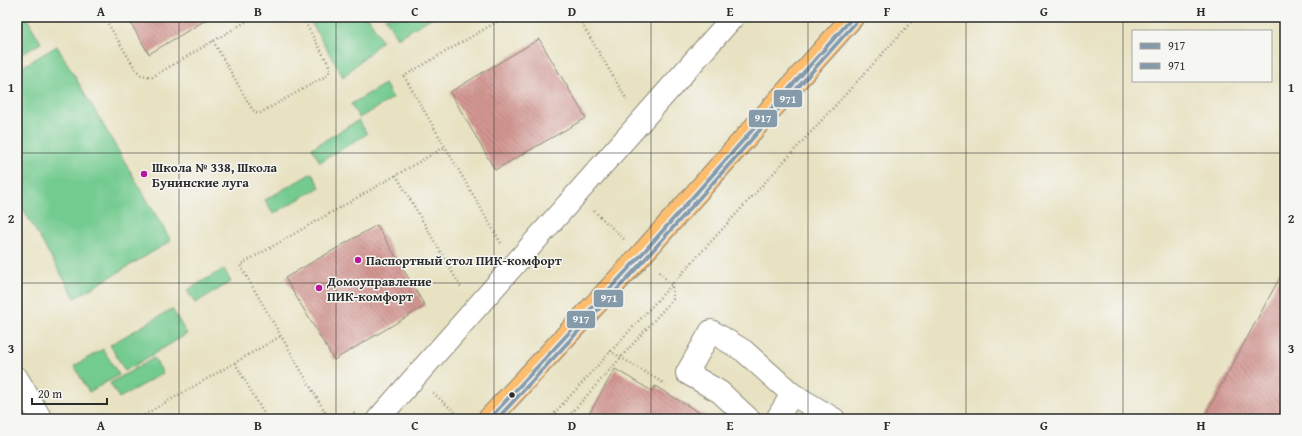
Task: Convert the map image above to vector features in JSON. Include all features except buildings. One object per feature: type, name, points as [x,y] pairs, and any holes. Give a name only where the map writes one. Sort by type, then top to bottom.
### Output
[{"type":"main road","points":[[488,419],[642,254],[853,17]]},
{"type":"street","points":[[378,419],[733,17]]},
{"type":"street","points":[[749,419],[720,392],[687,373],[711,331],[744,351],[792,394],[834,419]]},
{"type":"street","points":[[17,378],[41,419]]},
{"type":"street","points":[[777,419],[792,394]]},
{"type":"path","points":[[104,17],[136,70],[141,75],[152,77],[254,17]]},
{"type":"path","points":[[213,41],[252,109],[256,113],[260,113],[328,75],[330,71],[328,63],[302,17]]},
{"type":"path","points":[[502,244],[404,76],[505,17]]},
{"type":"path","points":[[578,17],[627,100]]},
{"type":"path","points":[[549,419],[916,17]]},
{"type":"path","points":[[329,419],[240,265],[445,146]]},
{"type":"path","points":[[396,175],[462,289]]},
{"type":"path","points":[[566,419],[673,299],[672,285]]},
{"type":"path","points":[[137,419],[281,336]]},
{"type":"path","points":[[235,363],[267,419]]},
{"type":"green space","points":[[17,17],[26,17],[41,43],[17,57]]},
{"type":"green space","points":[[308,17],[368,17],[382,41],[343,77]]},
{"type":"green space","points":[[385,17],[433,17],[397,38]]},
{"type":"green space","points":[[57,46],[171,241],[75,298],[17,199],[17,70]]},
{"type":"green space","points":[[385,84],[393,98],[359,118],[351,104]]},
{"type":"green space","points":[[359,120],[367,134],[320,162],[312,148]]},
{"type":"green space","points":[[312,173],[320,187],[273,214],[265,200]]},
{"type":"green space","points":[[224,269],[231,282],[195,303],[187,290]]},
{"type":"green space","points":[[172,309],[187,334],[125,371],[110,345]]},
{"type":"green space","points":[[103,349],[119,375],[89,392],[74,366]]},
{"type":"green space","points":[[154,358],[163,373],[119,398],[110,383]]},
{"type":"transit line","name":"917","points":[[489,419],[642,254],[853,17]]},
{"type":"transit line","name":"971","points":[[497,419],[646,258],[857,21]]},
{"type":"place","name":"Школа № 338, Школа Бунинские луга","points":[[144,174]]},
{"type":"place","name":"Паспортный стол ПИК-комфорт","points":[[358,260]]},
{"type":"place","name":"Домоуправление ПИК-комфорт","points":[[319,288]]}]
